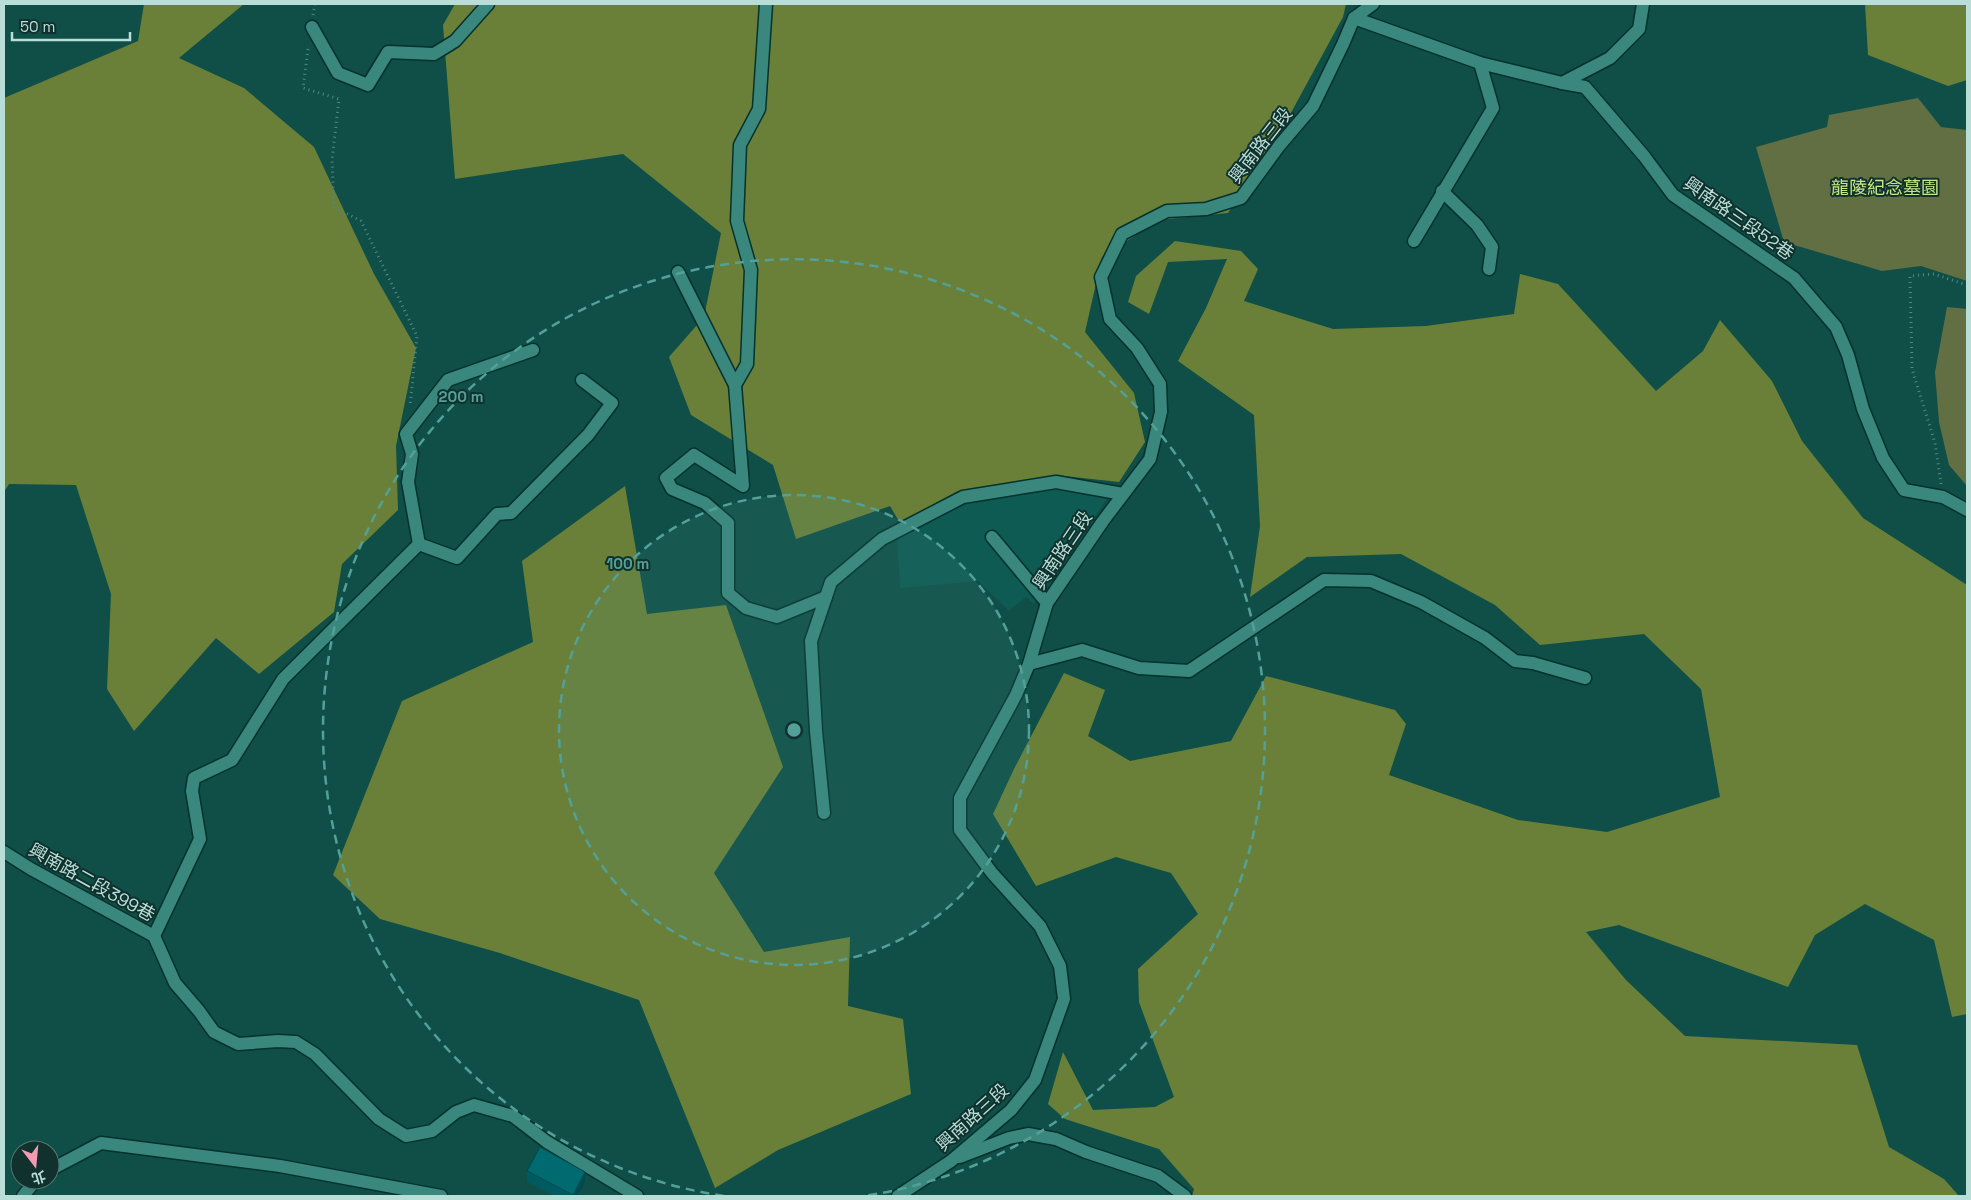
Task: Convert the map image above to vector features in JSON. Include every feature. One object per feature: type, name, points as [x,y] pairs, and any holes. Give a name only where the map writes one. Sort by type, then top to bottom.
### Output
[{"type":"street","points":[[312,27],[338,73],[368,85],[388,52],[434,54],[455,41],[488,4]]},
{"type":"street","points":[[735,385],[747,364],[751,270],[737,220],[740,145],[759,110],[766,4]]},
{"type":"street","points":[[1354,18],[1372,4]]},
{"type":"street","points":[[1562,83],[1610,58],[1639,29],[1643,4]]},
{"type":"street","name":"興南路三段52巷","points":[[1354,18],[1480,63],[1585,87],[1644,156],[1673,195],[1794,278],[1836,327],[1848,355],[1863,409],[1883,458],[1904,490],[1943,496],[1967,510]]},
{"type":"street","name":"興南路三段","points":[[898,1196],[951,1161],[1011,1110],[1036,1080],[1064,999],[1060,966],[1040,926],[992,872],[960,830],[960,798],[1016,695],[1029,664],[1047,603],[1123,494],[1150,460],[1160,412],[1160,384],[1138,348],[1110,319],[1101,277],[1122,234],[1167,211],[1206,209],[1241,198],[1279,146],[1313,106],[1344,44],[1354,18]]},
{"type":"street","points":[[1414,241],[1493,108],[1480,63]]},
{"type":"street","points":[[1442,191],[1477,225],[1492,246],[1489,268]]},
{"type":"street","points":[[678,272],[735,385],[743,486],[694,455],[666,478],[672,489],[705,503],[728,522],[728,593],[746,608],[777,618],[826,597]]},
{"type":"street","points":[[419,544],[408,482],[412,454],[406,434],[448,380],[533,350]]},
{"type":"street","points":[[419,544],[457,558],[497,514],[512,513],[588,435],[612,403],[582,380]]},
{"type":"street","points":[[824,813],[816,731],[811,641],[832,582],[882,540],[963,497],[1056,482],[1123,494]]},
{"type":"street","points":[[992,537],[1047,603]]},
{"type":"street","points":[[154,936],[200,839],[192,790],[194,778],[232,760],[283,679],[419,544]]},
{"type":"street","points":[[1029,664],[1082,650],[1139,668],[1189,671],[1324,580],[1371,581],[1421,602],[1485,638],[1515,661],[1533,663],[1585,678]]},
{"type":"street","name":"興南路二段399巷","points":[[4,852],[31,869],[154,936],[175,983],[199,1010],[214,1032],[238,1044],[278,1041],[296,1042],[315,1054],[379,1119],[406,1136],[432,1131],[456,1112],[474,1104],[513,1116],[547,1142],[637,1196]]},
{"type":"street","points":[[951,1161],[1010,1138],[1028,1134],[1056,1139],[1086,1152],[1158,1176],[1185,1196]]},
{"type":"street","points":[[60,1165],[100,1143],[280,1166],[441,1196]]},
{"type":"path","points":[[315,4],[302,88],[339,99],[332,160],[334,206],[361,222],[417,336],[414,379],[406,434]]},
{"type":"path","points":[[1943,496],[1935,443],[1912,369],[1910,276],[1934,274],[1967,285]]},
{"type":"shaded area","points":[[1053,488],[1109,496],[1034,604],[1026,597],[1009,611],[978,581],[900,588],[897,537],[964,502]]},
{"type":"green space","points":[[144,4],[244,4],[179,58],[244,88],[314,147],[374,274],[416,348],[396,446],[398,510],[342,564],[334,612],[259,674],[216,638],[134,731],[107,689],[111,594],[76,485],[9,484],[4,492],[4,98],[138,41]]},
{"type":"green space","points":[[455,4],[1346,4],[1343,17],[1280,133],[1228,213],[1159,220],[1102,257],[1085,332],[1134,393],[1145,442],[1119,482],[1055,475],[958,491],[900,523],[890,506],[796,539],[773,465],[691,415],[669,357],[704,317],[721,233],[623,154],[455,179],[443,25]]},
{"type":"green space","points":[[1865,4],[1967,4],[1967,80],[1948,86],[1868,55]]},
{"type":"green space","name":"龍陵紀念墓園","points":[[1918,98],[1941,127],[1967,130],[1967,281],[1921,266],[1882,271],[1784,242],[1756,147],[1827,127],[1829,115]]},
{"type":"green space","points":[[1175,241],[1241,251],[1258,269],[1244,301],[1333,329],[1426,326],[1514,314],[1520,274],[1558,284],[1656,391],[1703,351],[1720,320],[1772,381],[1802,441],[1863,518],[1967,585],[1967,1014],[1952,1017],[1934,940],[1865,904],[1815,935],[1788,987],[1619,925],[1586,932],[1626,980],[1685,1036],[1857,1045],[1889,1147],[1944,1179],[1959,1196],[1192,1196],[1194,1189],[1159,1149],[1065,1119],[1048,1104],[1063,1052],[1093,1110],[1155,1107],[1174,1097],[1139,1002],[1138,969],[1198,914],[1171,873],[1116,857],[1036,886],[993,814],[1064,673],[1105,690],[1088,736],[1130,761],[1231,741],[1266,676],[1395,710],[1406,724],[1389,775],[1518,820],[1607,832],[1720,797],[1701,689],[1644,634],[1540,645],[1495,605],[1401,554],[1307,557],[1250,597],[1260,526],[1254,415],[1178,361],[1206,308],[1227,259],[1168,262],[1149,314],[1128,302],[1136,276]]},
{"type":"green space","points":[[1947,307],[1967,309],[1967,486],[1949,465],[1939,422],[1935,372]]},
{"type":"green space","points":[[625,486],[647,614],[726,605],[783,767],[714,873],[764,952],[850,937],[848,1006],[903,1019],[911,1094],[778,1150],[715,1188],[639,1000],[500,953],[380,919],[333,875],[402,701],[533,642],[522,561]]},
{"type":"building","points":[[540,1147],[585,1172],[573,1195],[527,1171]]}]
